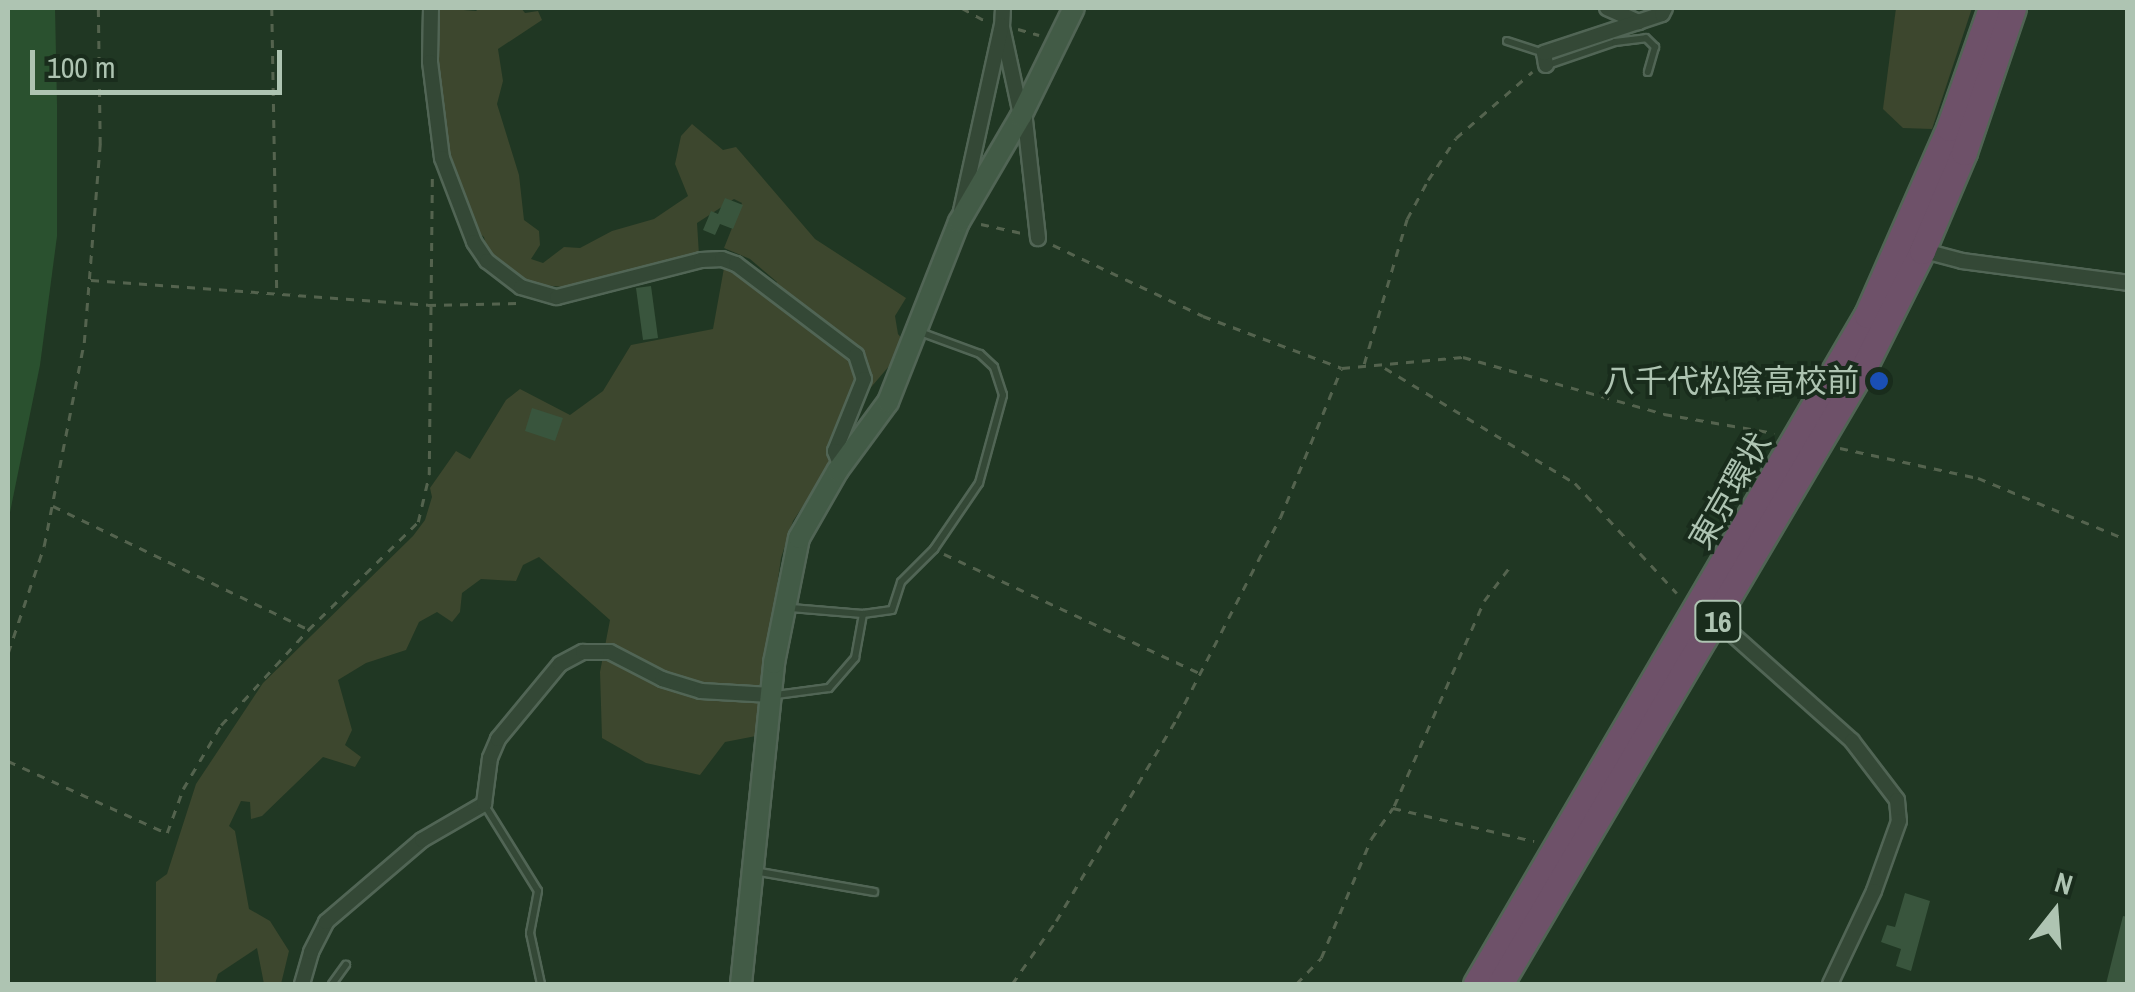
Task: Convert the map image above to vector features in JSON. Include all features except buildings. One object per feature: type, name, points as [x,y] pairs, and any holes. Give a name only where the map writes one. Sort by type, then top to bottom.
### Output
[{"type":"highway","name":"東京環状","points":[[1912,247],[1991,8]]},
{"type":"highway","name":"東京環状","points":[[1500,984],[1810,439],[1912,247],[1983,102],[2012,8]]},
{"type":"highway","name":"東京環状","points":[[1476,984],[1558,846],[1709,614]]},
{"type":"street","points":[[431,8],[430,62],[442,158],[474,242],[487,260],[522,287],[545,295],[569,296],[722,259],[736,264],[856,355],[864,379],[835,452],[841,466]]},
{"type":"street","points":[[740,984],[771,696],[783,608],[800,538],[841,466],[888,402],[918,331],[959,222],[1003,8]]},
{"type":"street","points":[[959,222],[1022,114],[1074,8]]},
{"type":"street","points":[[1607,8],[1638,22]]},
{"type":"street","points":[[1545,59],[1613,37],[1662,14],[1665,8]]},
{"type":"street","points":[[1002,27],[1022,114],[1038,238]]},
{"type":"street","points":[[1912,247],[1962,262],[2128,283]]},
{"type":"street","points":[[1709,614],[1852,741],[1897,800],[1899,821],[1874,891],[1830,984]]},
{"type":"street","points":[[302,984],[311,952],[326,922],[422,840],[484,804],[490,758],[498,739],[560,664],[583,652],[610,652],[662,679],[701,690],[771,696]]},
{"type":"lane","points":[[1613,37],[1646,38],[1655,47],[1648,72]]},
{"type":"lane","points":[[1507,41],[1545,59]]},
{"type":"lane","points":[[783,608],[863,614],[892,610],[900,582],[934,549],[979,483],[1003,395],[994,367],[980,354],[918,331]]},
{"type":"lane","points":[[771,696],[828,688],[855,658],[863,614]]},
{"type":"lane","points":[[484,804],[538,891],[530,933],[541,984]]},
{"type":"lane","points":[[753,870],[874,892]]},
{"type":"lane","points":[[332,984],[346,965]]},
{"type":"path","points":[[8,652],[44,546],[84,342],[100,145],[98,8]]},
{"type":"path","points":[[272,8],[277,294]]},
{"type":"path","points":[[962,8],[1002,27],[1060,41]]},
{"type":"path","points":[[1364,366],[1369,336],[1407,219],[1428,180],[1456,138],[1545,59]]},
{"type":"path","points":[[8,761],[167,833],[183,788],[222,725],[308,630],[418,522],[429,475],[430,188],[434,168],[442,158]]},
{"type":"path","points":[[959,222],[1002,226],[1038,238],[1203,316],[1342,368],[1463,357],[1664,414],[1810,439],[1978,478],[2128,540]]},
{"type":"path","points":[[88,280],[428,304],[516,303]]},
{"type":"path","points":[[1382,366],[1576,484],[1673,590],[1709,614]]},
{"type":"path","points":[[1012,984],[1056,921],[1177,718],[1280,518],[1342,368]]},
{"type":"path","points":[[52,506],[308,630]]},
{"type":"path","points":[[934,549],[1199,673]]},
{"type":"path","points":[[1296,984],[1321,958],[1371,839],[1393,808],[1484,601],[1512,564]]},
{"type":"path","points":[[1393,808],[1558,846]]},
{"type":"shaded area","points":[[8,8],[55,8],[57,236],[40,365],[8,522]]},
{"type":"shaded area","points":[[438,8],[521,8],[525,13],[538,11],[542,20],[498,49],[503,81],[497,104],[519,175],[524,220],[539,231],[540,245],[531,259],[543,263],[564,247],[580,248],[612,231],[654,219],[688,196],[675,164],[681,136],[692,124],[723,150],[736,147],[815,239],[906,298],[895,316],[898,334],[907,345],[867,392],[829,467],[793,521],[781,558],[756,736],[725,742],[700,775],[646,763],[602,738],[600,672],[610,620],[539,557],[523,565],[516,581],[481,579],[462,593],[460,612],[452,622],[437,612],[419,622],[406,650],[366,663],[338,680],[352,730],[345,745],[361,757],[355,767],[323,757],[262,816],[251,819],[250,802],[241,801],[229,826],[235,831],[249,909],[270,921],[289,951],[281,984],[264,984],[257,948],[218,974],[215,984],[156,984],[156,882],[167,874],[196,784],[263,683],[413,536],[425,520],[432,497],[430,488],[456,451],[470,459],[506,400],[520,389],[570,415],[603,391],[631,345],[713,329],[724,268],[771,297],[777,282],[750,259],[724,248],[742,203],[734,199],[697,223],[699,255],[575,288],[520,283],[488,253],[484,237],[475,230],[445,143],[436,57]]},
{"type":"shaded area","points":[[1896,8],[1972,8],[1932,129],[1903,128],[1883,109]]},
{"type":"place","name":"八千代松陰高校前","points":[[1879,381]]}]
